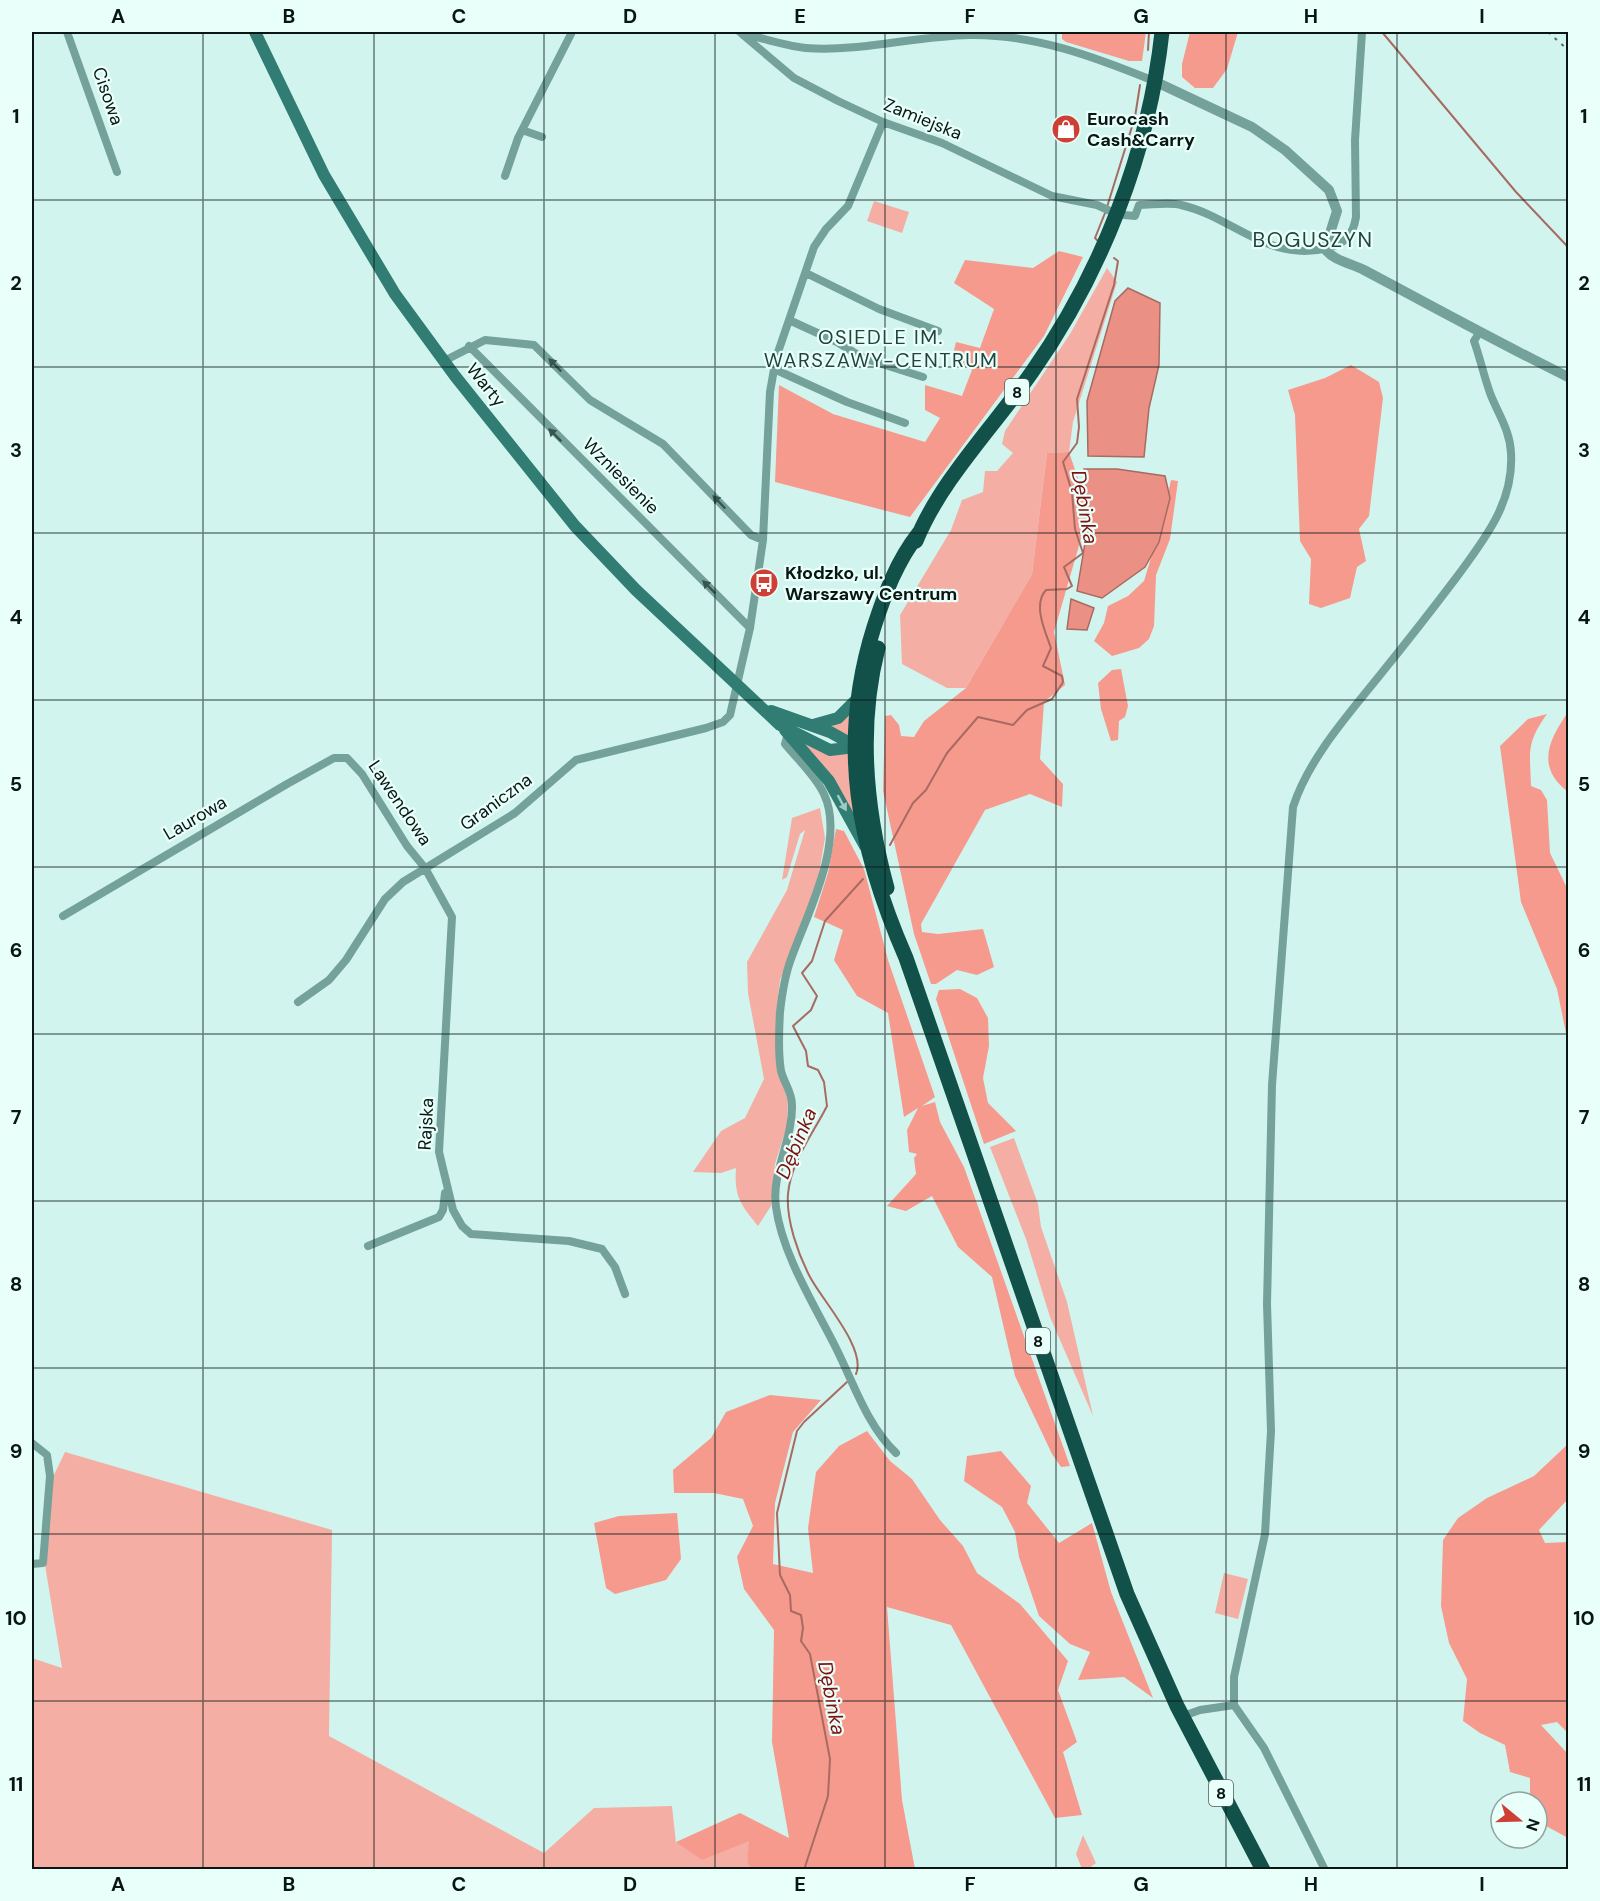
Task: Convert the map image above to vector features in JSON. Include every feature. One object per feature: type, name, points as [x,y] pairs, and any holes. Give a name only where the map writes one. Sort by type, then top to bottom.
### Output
[{"type":"highway","name":"8","points":[[878,874],[872,811],[856,699],[872,633],[898,573],[919,533],[954,478],[1045,354],[1080,294],[1120,204],[1154,81],[1162,32]]},
{"type":"highway","name":"8","points":[[898,573],[874,666],[861,746],[857,796],[865,846],[878,874],[1121,1577],[1149,1648],[1263,1869]]},
{"type":"main road","name":"Warty","points":[[255,32],[305,137],[351,224],[398,298],[444,361],[600,554],[784,729],[830,750],[861,746]]},
{"type":"main road","points":[[812,726],[822,725],[838,718],[856,699]]},
{"type":"main road","name":"Warty","points":[[762,706],[785,718],[812,726],[861,746]]},
{"type":"main road","points":[[784,729],[829,781],[865,846]]},
{"type":"street","name":"Cisowa","points":[[67,32],[117,172]]},
{"type":"street","points":[[505,176],[520,134],[573,32]]},
{"type":"street","points":[[740,32],[806,48],[994,35],[1053,45],[1154,81],[1252,127],[1285,150],[1329,190],[1337,210],[1324,249]]},
{"type":"street","name":"Zamiejska","points":[[740,32],[772,60],[803,82],[883,122],[942,142],[1052,196],[1097,205],[1108,210]]},
{"type":"street","points":[[1124,215],[1135,216],[1139,205],[1179,204],[1281,250],[1324,249],[1344,242],[1354,228],[1356,217],[1355,140],[1362,32]]},
{"type":"street","points":[[772,60],[770,54],[778,43]]},
{"type":"street","points":[[738,683],[750,628],[763,540],[770,392],[774,369],[814,247],[826,229],[848,206],[883,122]]},
{"type":"street","points":[[520,134],[542,137]]},
{"type":"street","points":[[1324,249],[1330,256],[1362,269],[1479,333],[1569,377]]},
{"type":"street","points":[[806,273],[879,309],[938,331]]},
{"type":"street","points":[[789,320],[837,342],[863,358],[923,377]]},
{"type":"street","points":[[1325,1869],[1264,1748],[1234,1705],[1234,1677],[1265,1534],[1271,1431],[1267,1304],[1272,1085],[1293,807],[1303,782],[1339,728],[1427,618],[1482,544],[1500,515],[1508,492],[1511,453],[1508,431],[1490,394],[1474,341],[1479,333]]},
{"type":"street","points":[[444,361],[470,346],[493,340],[534,345],[590,400],[663,444],[751,535],[763,540]]},
{"type":"street","name":"Wzniesienie","points":[[470,346],[750,628]]},
{"type":"street","points":[[774,369],[847,402],[906,423]]},
{"type":"street","name":"Graniczna","points":[[298,1002],[329,980],[385,899],[425,868],[515,813],[576,760],[645,745],[723,722],[730,715],[738,683]]},
{"type":"street","points":[[784,729],[785,744],[823,793],[830,820],[823,874],[812,911],[791,959],[780,1013],[781,1070],[792,1098],[793,1126],[780,1165],[775,1205],[785,1242],[811,1299],[869,1416],[883,1440],[896,1453]]},
{"type":"street","name":"Laurowa","points":[[63,916],[287,784],[334,758],[347,758]]},
{"type":"street","name":"Lawendowa","points":[[347,758],[362,774],[407,846],[425,868]]},
{"type":"street","name":"Rajska","points":[[425,868],[452,917],[439,1152],[445,1188],[462,1227],[471,1234],[569,1241],[602,1249],[615,1267],[625,1294]]},
{"type":"street","points":[[368,1246],[439,1217],[443,1210],[445,1188]]},
{"type":"street","points":[[32,1443],[47,1455],[50,1476],[44,1563],[32,1564]]},
{"type":"street","points":[[1183,1716],[1200,1710],[1234,1705]]},
{"type":"shaded area","points":[[1062,32],[1146,32],[1142,61],[1129,61],[1066,42],[1062,39]]},
{"type":"shaded area","points":[[1190,32],[1238,32],[1227,69],[1213,88],[1195,88],[1182,77],[1182,64]]},
{"type":"shaded area","points":[[874,201],[909,212],[902,233],[867,221]]},
{"type":"shaded area","points":[[1059,251],[1083,257],[1044,336],[910,517],[775,482],[779,385],[833,414],[925,442],[940,418],[925,410],[925,385],[962,396],[972,370],[952,359],[956,342],[980,348],[994,309],[954,283],[965,260],[1033,268]]},
{"type":"shaded area","points":[[1107,268],[1117,282],[1073,422],[1069,452],[1047,453],[1032,574],[966,688],[947,688],[902,664],[900,615],[951,530],[962,500],[983,492],[985,471],[997,471],[1013,453],[1002,444],[1005,431],[1070,334]]},
{"type":"shaded area","points":[[1128,288],[1160,303],[1159,365],[1149,408],[1144,457],[1088,456],[1087,401],[1115,301]]},
{"type":"shaded area","points":[[1351,365],[1379,382],[1383,398],[1369,516],[1359,529],[1366,561],[1357,567],[1350,598],[1321,608],[1309,604],[1311,559],[1300,541],[1295,415],[1288,390],[1325,378]]},
{"type":"shaded area","points":[[1069,452],[1089,511],[1054,632],[1065,685],[1044,702],[1040,759],[1063,784],[1062,807],[1030,794],[985,810],[921,924],[922,932],[938,934],[983,929],[994,967],[977,975],[957,970],[936,984],[931,984],[914,934],[883,791],[885,716],[891,715],[899,725],[901,736],[914,737],[924,721],[966,688],[1032,574],[1047,453]]},
{"type":"shaded area","points":[[1084,469],[1117,469],[1165,476],[1170,498],[1159,542],[1145,567],[1102,598],[1077,591],[1088,525]]},
{"type":"shaded area","points":[[1171,480],[1178,481],[1170,539],[1156,575],[1154,626],[1149,639],[1139,648],[1112,656],[1094,641],[1104,623],[1108,606],[1128,596],[1144,581],[1162,521]]},
{"type":"shaded area","points":[[1071,599],[1094,608],[1087,630],[1067,629]]},
{"type":"shaded area","points":[[1121,669],[1128,706],[1125,717],[1119,721],[1118,740],[1111,741],[1101,709],[1098,683],[1112,670]]},
{"type":"shaded area","points":[[1568,712],[1568,792],[1558,783],[1552,773],[1548,754],[1555,733]]},
{"type":"shaded area","points":[[849,713],[849,738],[830,728]]},
{"type":"shaded area","points":[[1547,714],[1532,741],[1531,786],[1541,790],[1547,800],[1550,853],[1568,890],[1568,1033],[1566,1033],[1557,989],[1521,902],[1500,746],[1528,719]]},
{"type":"shaded area","points":[[791,733],[849,752],[857,829]]},
{"type":"shaded area","points":[[820,808],[825,838],[819,873],[808,910],[780,980],[776,1014],[778,1071],[788,1101],[787,1126],[775,1164],[771,1206],[758,1226],[739,1199],[736,1168],[721,1173],[693,1172],[721,1131],[745,1118],[764,1079],[748,993],[747,962],[787,890],[805,830],[800,834],[787,877],[782,880],[792,818]]},
{"type":"shaded area","points":[[836,829],[844,831],[864,869],[888,960],[935,1097],[922,1106],[935,1102],[940,1122],[964,1167],[1070,1466],[1061,1467],[1052,1454],[1015,1376],[992,1277],[958,1247],[932,1196],[906,1211],[887,1206],[916,1174],[914,1158],[917,1154],[909,1152],[907,1130],[918,1108],[904,1117],[888,1013],[857,996],[834,960],[843,930],[814,917],[828,873]]},
{"type":"shaded area","points":[[960,989],[977,998],[988,1018],[989,1046],[983,1078],[988,1103],[1016,1131],[984,1144],[936,999],[939,990]]},
{"type":"shaded area","points":[[1014,1138],[1038,1204],[1041,1227],[1067,1302],[1093,1416],[1050,1317],[1026,1239],[990,1147]]},
{"type":"shaded area","points":[[770,1395],[821,1400],[793,1432],[775,1503],[773,1564],[813,1573],[808,1528],[816,1472],[839,1446],[867,1431],[890,1461],[912,1479],[940,1520],[963,1546],[977,1573],[1020,1604],[1068,1661],[1058,1690],[1077,1742],[1063,1752],[1082,1815],[1055,1818],[951,1625],[887,1607],[902,1800],[915,1869],[751,1869],[747,1863],[749,1841],[702,1860],[676,1842],[740,1813],[789,1838],[772,1742],[774,1630],[744,1589],[737,1557],[753,1526],[743,1499],[714,1493],[674,1493],[673,1470],[711,1438],[726,1412]]},
{"type":"shaded area","points":[[1568,1444],[1568,1499],[1539,1530],[1545,1543],[1568,1542],[1568,1733],[1557,1722],[1541,1725],[1568,1754],[1568,1838],[1549,1828],[1549,1790],[1530,1790],[1530,1778],[1510,1772],[1505,1745],[1480,1733],[1463,1721],[1467,1679],[1449,1643],[1441,1606],[1443,1540],[1458,1518],[1487,1498],[1534,1476]]},
{"type":"shaded area","points":[[1001,1451],[1031,1486],[1027,1503],[1059,1543],[1092,1523],[1111,1592],[1153,1698],[1124,1677],[1078,1680],[1090,1652],[1070,1644],[1039,1616],[1019,1557],[1015,1532],[1002,1507],[964,1481],[967,1456]]},
{"type":"shaded area","points":[[65,1452],[332,1530],[329,1736],[544,1853],[594,1808],[672,1806],[676,1843],[750,1841],[747,1863],[751,1869],[32,1870],[32,1658],[62,1668],[45,1565],[53,1477]]},
{"type":"shaded area","points":[[677,1513],[681,1559],[666,1580],[615,1594],[606,1588],[594,1523],[619,1516]]},
{"type":"shaded area","points":[[1224,1573],[1248,1579],[1238,1619],[1215,1613]]},
{"type":"shaded area","points":[[1083,1835],[1096,1863],[1088,1869],[1082,1869],[1076,1854]]},
{"type":"waterway","name":"Dębinka","points":[[1148,50],[1149,32]]},
{"type":"waterway","points":[[1382,32],[1516,192],[1568,247]]},
{"type":"waterway","name":"Dębinka","points":[[1107,207],[1135,117],[1140,85]]},
{"type":"waterway","name":"Dębinka","points":[[1098,241],[1095,238],[1105,213]]},
{"type":"waterway","name":"Dębinka","points":[[890,845],[913,803],[926,790],[947,753],[978,717],[1013,725],[1027,710],[1052,699],[1063,682],[1062,676],[1043,666],[1051,648],[1041,619],[1040,603],[1046,590],[1067,589],[1072,586],[1064,567],[1083,553],[1075,529],[1072,492],[1063,462],[1077,443],[1079,427],[1077,399],[1114,285],[1118,261],[1114,258]]},
{"type":"waterway","name":"Dębinka","points":[[856,1374],[858,1364],[849,1338],[816,1287],[801,1258],[791,1226],[788,1194],[793,1170],[827,1106],[824,1082],[818,1070],[808,1066],[806,1051],[793,1026],[811,1010],[817,996],[802,973],[812,961],[825,921],[863,879]]},
{"type":"waterway","name":"Dębinka","points":[[804,1870],[828,1796],[830,1759],[810,1654],[801,1641],[803,1628],[801,1615],[791,1611],[790,1595],[780,1575],[777,1513],[797,1431],[847,1382]]},
{"type":"railway","points":[[1548,32],[1568,50]]},
{"type":"place","name":"Eurocash Cash&Carry","points":[[1066,129]]},
{"type":"place","name":"Kłodzko, ul. Warszawy Centrum","points":[[764,583]]},
{"type":"district","name":"BOGUSZYN","points":[[1313,240]]},
{"type":"district","name":"OSIEDLE IM. WARSZAWY-CENTRUM","points":[[881,348]]}]
